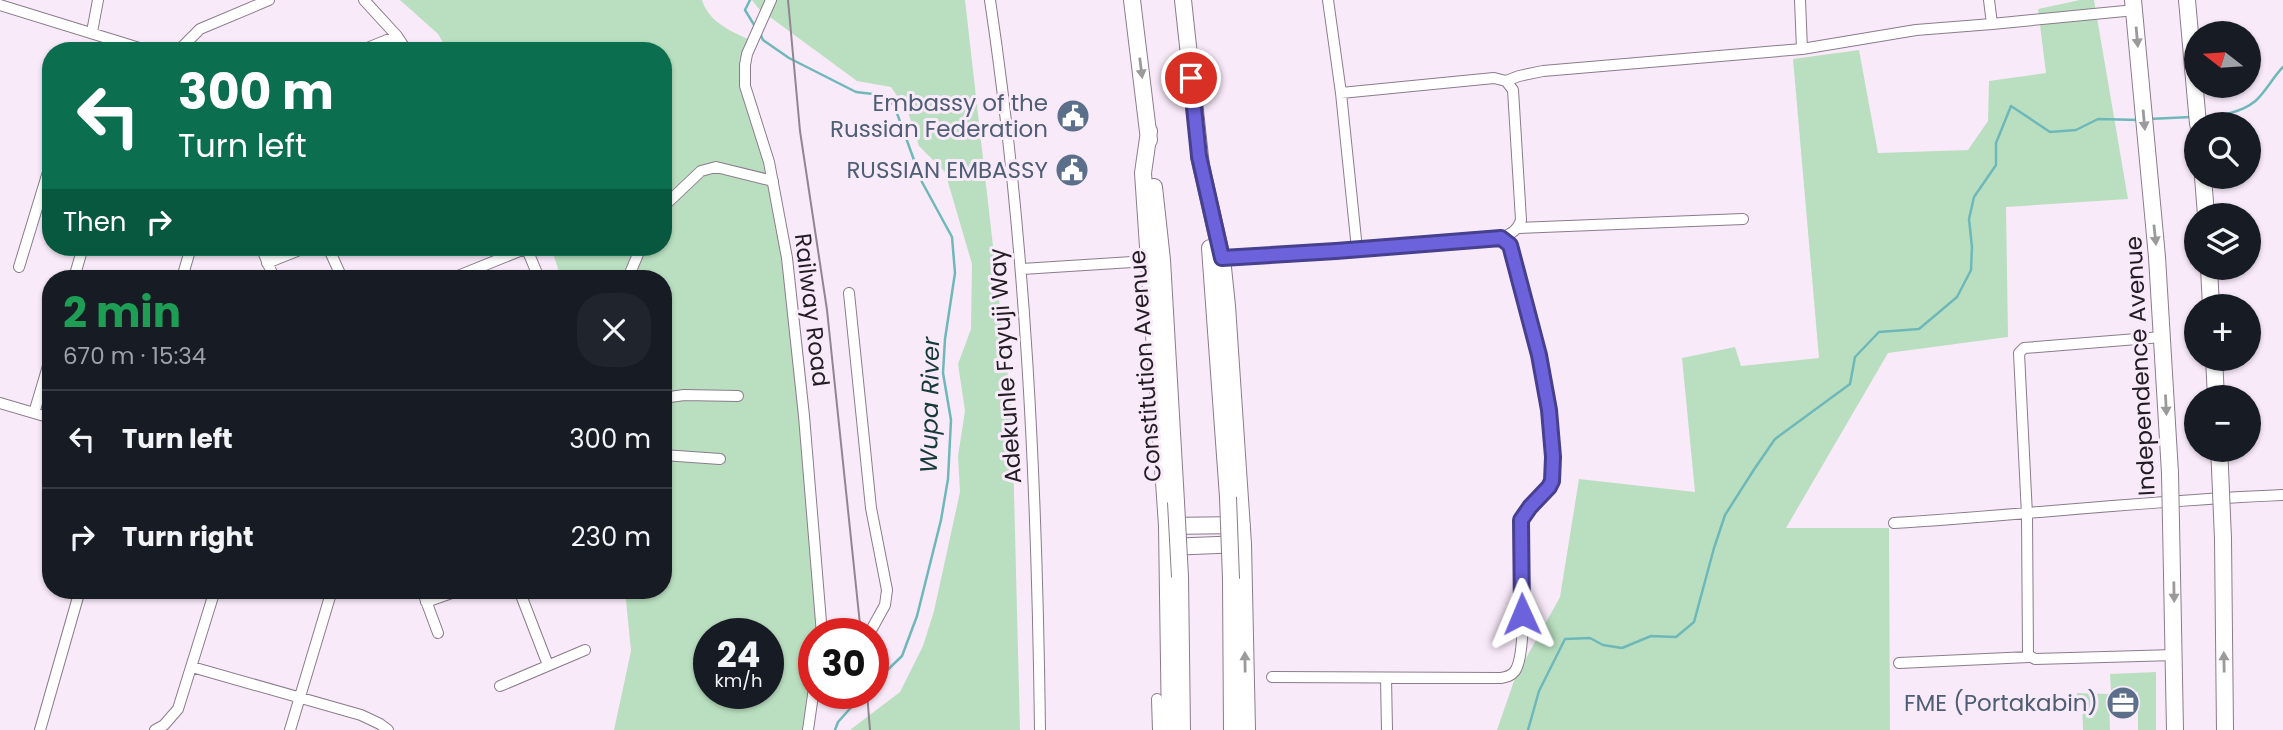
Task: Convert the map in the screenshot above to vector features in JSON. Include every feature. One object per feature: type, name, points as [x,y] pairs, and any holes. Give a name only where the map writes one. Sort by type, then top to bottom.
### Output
[{"type":"main road","name":"Constitution Avenue","points":[[1132,0],[1162,260],[1180,576],[1182,730]]},
{"type":"main road","points":[[1183,0],[1211,257],[1228,497],[1232,730]]},
{"type":"main road","points":[[2187,0],[2197,112]]},
{"type":"main road","name":"Independence Avenue","points":[[2134,5],[2149,167],[2170,473],[2175,730]]},
{"type":"main road","points":[[1149,131],[1143,173],[1167,526],[1170,730]]},
{"type":"main road","points":[[1199,156],[1222,258],[1227,306],[1243,544],[1247,730]]},
{"type":"main road","points":[[2220,462],[2225,730]]},
{"type":"main road","points":[[1167,526],[1242,525]]},
{"type":"main road","points":[[1168,547],[1243,544]]},
{"type":"street","points":[[92,32],[98,0]]},
{"type":"street","points":[[187,42],[200,29],[269,0]]},
{"type":"street","points":[[364,0],[401,42]]},
{"type":"street","name":"Adekunle Fayuji Way","points":[[990,0],[1022,269],[1038,560],[1040,730]]},
{"type":"street","points":[[1328,0],[1341,93],[1357,249]]},
{"type":"street","points":[[1800,0],[1802,49]]},
{"type":"street","points":[[1989,0],[1992,24]]},
{"type":"street","points":[[2187,0],[2196,0]]},
{"type":"street","points":[[0,5],[121,42]]},
{"type":"street","name":"Railway Road","points":[[768,5],[745,65],[745,86],[773,181],[787,258],[803,403],[821,618]]},
{"type":"street","points":[[1341,93],[1494,78],[1506,81],[1543,71],[1802,49],[1916,30],[1992,24],[2134,5]]},
{"type":"street","points":[[382,42],[397,36]]},
{"type":"street","points":[[1222,258],[1501,238],[1514,233],[1521,220],[1513,90],[1506,81]]},
{"type":"street","points":[[672,198],[701,171],[708,168],[716,167],[773,181]]},
{"type":"street","points":[[19,267],[42,192]]},
{"type":"street","points":[[1518,228],[1743,219]]},
{"type":"street","points":[[1272,677],[1501,678],[1513,674],[1517,667],[1522,632],[1521,520],[1549,487],[1552,481],[1553,457],[1549,410],[1532,325],[1514,254],[1510,245],[1501,238]]},
{"type":"street","points":[[264,256],[270,270]]},
{"type":"street","points":[[267,263],[284,256]]},
{"type":"street","points":[[473,270],[507,256]]},
{"type":"street","points":[[1022,269],[1148,261]]},
{"type":"street","name":"Railway Road","points":[[849,293],[871,508],[887,590],[886,605],[878,618]]},
{"type":"street","points":[[2029,657],[2027,515],[2018,353],[2024,348],[2162,337]]},
{"type":"street","points":[[34,413],[42,386]]},
{"type":"street","points":[[672,397],[738,396]]},
{"type":"street","points":[[0,403],[42,415]]},
{"type":"street","points":[[672,456],[720,459]]},
{"type":"street","points":[[1894,523],[2027,515],[2200,498],[2283,495]]},
{"type":"street","points":[[40,730],[77,599]]},
{"type":"street","points":[[155,730],[164,725],[178,709],[212,599]]},
{"type":"street","points":[[290,730],[329,599]]},
{"type":"street","points":[[425,599],[438,633]]},
{"type":"street","points":[[426,602],[434,599]]},
{"type":"street","points":[[522,599],[548,665]]},
{"type":"street","points":[[500,686],[585,650]]},
{"type":"street","points":[[1899,663],[2175,654]]},
{"type":"street","points":[[192,667],[361,715],[388,730]]},
{"type":"street","points":[[1386,678],[1387,730]]},
{"type":"street","points":[[1157,699],[1158,730]]},
{"type":"street","points":[[808,730],[811,709]]},
{"type":"green space","points":[[400,0],[702,0],[716,21],[752,41],[747,54],[752,110],[787,258],[821,618],[798,618],[798,709],[811,709],[808,730],[614,730],[631,651],[626,599],[672,599],[672,270],[558,270],[554,256],[672,256],[672,42],[443,42],[438,34]]},
{"type":"green space","points":[[752,0],[965,0],[1012,413],[1020,730],[850,730],[878,709],[889,709],[889,700],[900,692],[923,646],[934,611],[960,492],[958,456],[965,411],[958,364],[971,329],[972,264],[945,172],[919,146],[908,112],[891,87],[857,81],[759,9]]},
{"type":"green space","points":[[2080,0],[2094,0],[2128,199],[2006,207],[2008,337],[1888,353],[1786,528],[1889,528],[1890,730],[1497,730],[1515,678],[1560,597],[1579,479],[1695,492],[1682,358],[1735,347],[1741,366],[1819,358],[1793,59],[1859,50],[1878,153],[1968,150],[1988,121],[1989,81],[2046,73],[2038,9]]},
{"type":"green space","points":[[2156,672],[2156,730],[2138,730],[2138,692],[2111,692],[2110,674]]},
{"type":"green space","points":[[2077,693],[2109,694],[2110,730],[2083,730],[2082,700],[2076,698]]},
{"type":"waterway","name":"Wupa River","points":[[750,0],[745,10],[756,28]]},
{"type":"waterway","name":"Wupa River","points":[[760,33],[763,40],[789,58],[856,92],[881,95],[894,105],[922,182],[952,237],[955,273],[943,373],[951,420],[948,479],[941,520],[917,616],[902,656],[889,669]]},
{"type":"waterway","points":[[2233,112],[2261,96],[2283,67]]},
{"type":"waterway","points":[[1528,730],[1539,691],[1565,639],[1590,638],[1603,645],[1622,648],[1651,636],[1676,637],[1694,622],[1725,515],[1775,439],[1850,384],[1855,357],[1879,332],[1919,329],[1957,297],[1971,270],[1969,219],[1974,197],[1996,165],[1996,143],[2011,106],[2050,132],[2076,130],[2098,119],[2139,120]]},
{"type":"waterway","points":[[2149,119],[2184,117]]},
{"type":"waterway","name":"Wupa River","points":[[835,730],[838,722],[850,709]]},
{"type":"tram line","points":[[788,0],[800,131],[827,310],[859,618]]},
{"type":"tram line","points":[[868,709],[870,730]]},
{"type":"place","name":"Embassy of the Russian Federation","points":[[1073,116]]},
{"type":"place","name":"RUSSIAN EMBASSY","points":[[1072,170]]},
{"type":"place","name":"FME (Portakabin)","points":[[2123,703]]},
{"type":"route","points":[[1191,78],[1199,156],[1222,258],[1501,238],[1510,245],[1539,355],[1549,410],[1553,457],[1552,481],[1549,487],[1521,520],[1522,614]]}]
